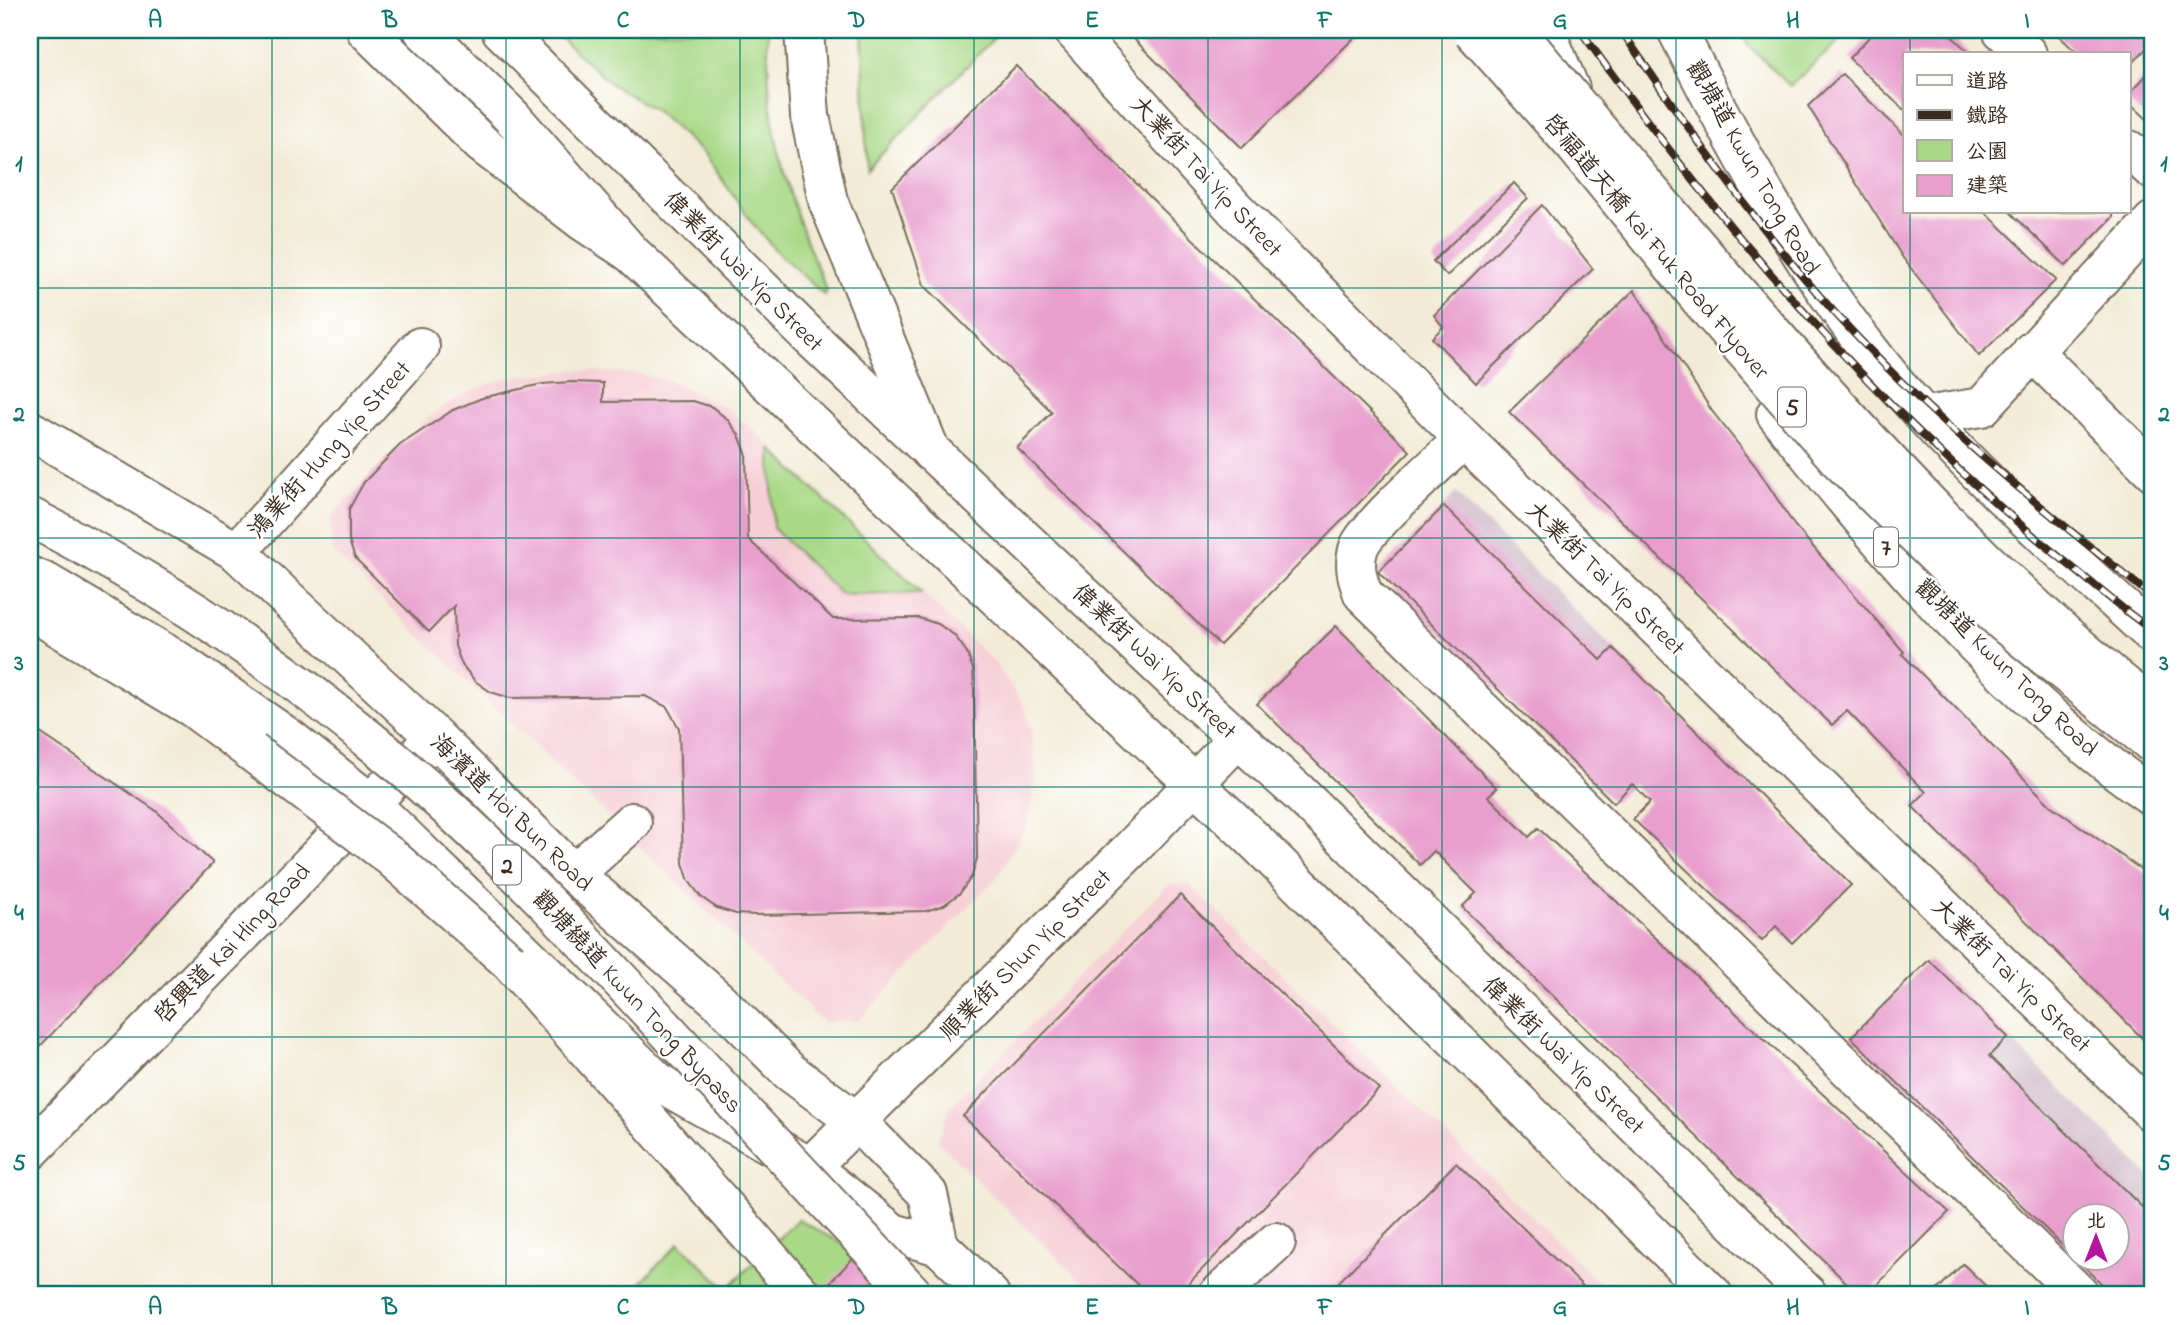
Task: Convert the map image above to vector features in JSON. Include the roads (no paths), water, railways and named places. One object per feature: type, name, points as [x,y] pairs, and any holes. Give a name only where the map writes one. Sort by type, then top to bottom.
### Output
[{"type":"main road","points":[[366,30],[482,144],[584,222],[631,253]]},
{"type":"main road","points":[[423,30],[512,117],[631,253],[1192,786],[1283,869],[1713,1295]]},
{"type":"main road","name":"偉業街 Wai Yip Street","points":[[501,30],[931,452],[1298,792],[1808,1295]]},
{"type":"main road","points":[[804,30],[810,116],[828,201],[841,240],[931,452]]},
{"type":"main road","name":"大業街 Tai Yip Street","points":[[1073,30],[1235,209],[1464,439],[2153,1113]]},
{"type":"main road","name":"啓福道天橋 Kai Fuk Road Flyover","points":[[1472,30],[1574,146],[1742,349],[1839,460],[2004,623],[2153,744]]},
{"type":"main road","name":"啓福道天橋 Kai Fuk Road Flyover","points":[[1516,30],[1592,127],[1865,438],[2035,607],[2153,708]]},
{"type":"main road","name":"觀塘道 Kwun Tong Road","points":[[1545,30],[1566,81],[1621,188],[1679,284],[1750,381],[1854,511],[1952,620],[2034,699],[2140,788],[2153,806]]},
{"type":"main road","name":"觀塘道 Kwun Tong Road","points":[[1677,30],[1713,104],[1802,257],[1862,339],[1924,416],[2021,513],[2153,635]]},
{"type":"main road","points":[[2002,30],[2026,52]]},
{"type":"main road","points":[[2130,151],[2153,170]]},
{"type":"main road","points":[[1924,416],[1982,407],[2153,221]]},
{"type":"main road","name":"鴻業街 Hung Yip Street","points":[[237,552],[420,346]]},
{"type":"main road","points":[[2032,351],[2153,471]]},
{"type":"main road","name":"海濱道 Hoi Bun Road","points":[[30,430],[237,552],[435,737],[574,874],[719,1002],[790,1072],[857,1122],[928,1194],[939,1246]]},
{"type":"main road","points":[[1464,439],[1366,537],[1356,562],[1357,579],[1363,594],[2080,1295]]},
{"type":"main road","name":"觀塘繞道 Kwun Tong Bypass","points":[[30,517],[144,579],[241,642],[377,746],[427,789],[564,919],[914,1295]]},
{"type":"main road","points":[[30,576],[47,583],[178,661],[289,738],[369,802],[657,1081],[810,1167],[893,1233],[939,1246],[990,1295]]},
{"type":"main road","points":[[30,610],[193,708],[391,857],[500,953],[802,1295]]},
{"type":"main road","name":"啓興道 Kai Hing Road","points":[[30,1151],[435,737]]},
{"type":"main road","name":"順業街 Shun Yip Street","points":[[810,1167],[1238,738]]},
{"type":"main road","points":[[574,874],[632,822]]},
{"type":"main road","points":[[1218,1295],[1276,1242]]},
{"type":"railway","points":[[1580,30],[1691,178],[1810,319],[1873,386],[2007,513],[2153,631]]},
{"type":"railway","points":[[1621,30],[1731,185],[1777,245],[1840,319],[1969,445],[2153,597]]}]
